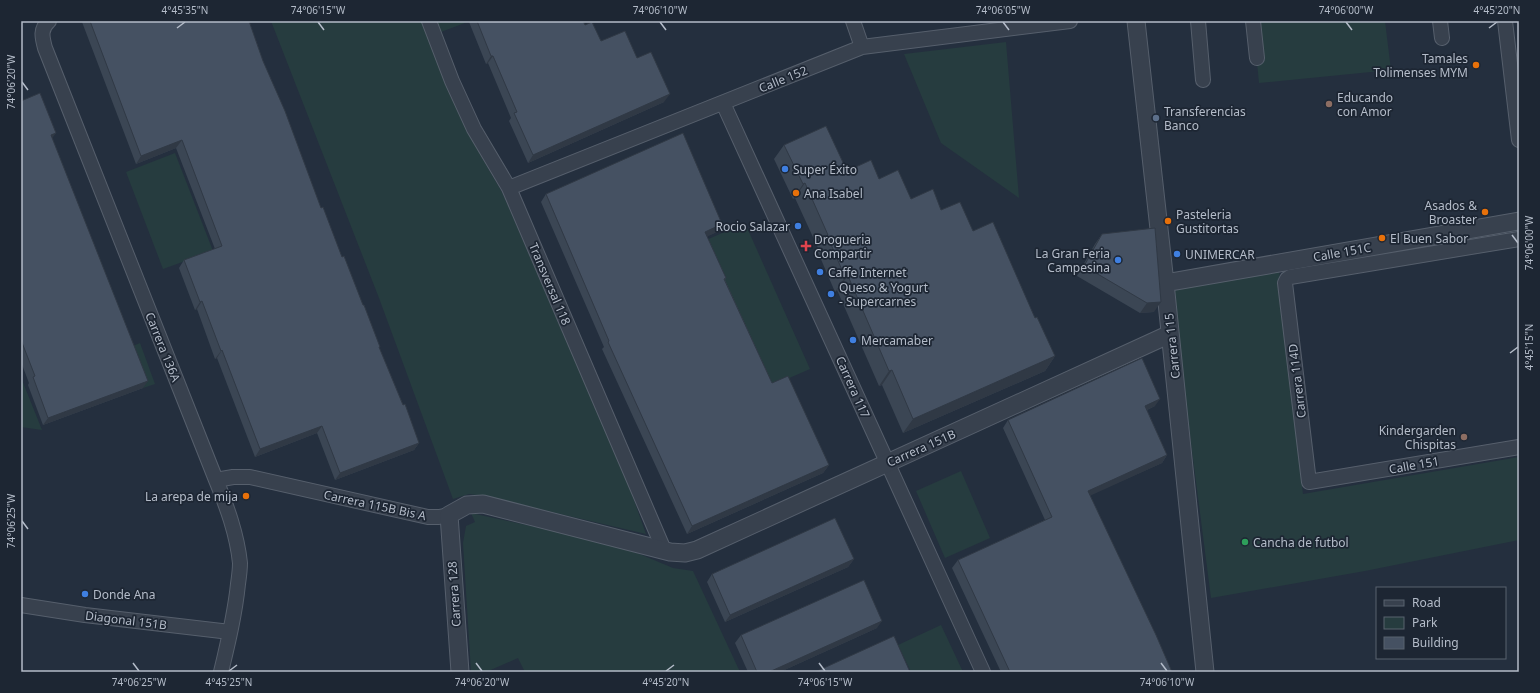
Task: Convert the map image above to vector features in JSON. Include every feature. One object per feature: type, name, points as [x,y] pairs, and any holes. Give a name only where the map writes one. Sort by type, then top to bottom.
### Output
[{"type":"street","name":"Transversal 118","points":[[429,21],[452,81],[474,129],[509,188],[667,551]]},
{"type":"street","points":[[853,21],[862,47]]},
{"type":"street","name":"Calle 152","points":[[509,188],[862,47],[1070,21]]},
{"type":"street","name":"Carrera 115","points":[[1136,21],[1166,283],[1204,672]]},
{"type":"street","points":[[1198,21],[1203,80]]},
{"type":"street","points":[[1253,21],[1257,58]]},
{"type":"street","points":[[1440,21],[1442,38]]},
{"type":"street","points":[[1505,21],[1519,140]]},
{"type":"street","name":"Carrera 136A","points":[[46,25],[42,38],[50,61],[228,510],[240,564],[237,596],[221,672]]},
{"type":"street","name":"Carrera 117","points":[[723,102],[983,672]]},
{"type":"street","name":"Calle 151C","points":[[1166,283],[1519,221]]},
{"type":"street","name":"Calle 151C","points":[[1287,279],[1290,277],[1519,239]]},
{"type":"street","name":"Carrera 114D","points":[[1287,279],[1285,283],[1309,482]]},
{"type":"street","name":"Carrera 151B","points":[[667,551],[685,553],[697,550],[1170,334]]},
{"type":"street","name":"Calle 151","points":[[1309,482],[1519,447]]},
{"type":"street","name":"Carrera 115B Bis A","points":[[216,480],[233,477],[250,477],[428,517],[449,515],[467,505],[483,504],[667,551]]},
{"type":"street","name":"Carrera 128","points":[[449,515],[460,672]]},
{"type":"street","name":"Diagonal 151B","points":[[21,605],[85,615],[230,632]]},
{"type":"green space","points":[[271,21],[423,21],[453,100],[481,156],[503,194],[630,489],[646,534],[483,496],[469,494],[453,499],[379,298]]},
{"type":"green space","points":[[437,21],[470,21],[441,32]]},
{"type":"green space","points":[[1253,21],[1385,21],[1391,70],[1259,83]]},
{"type":"green space","points":[[1006,42],[1019,198],[941,143],[904,54]]},
{"type":"green space","points":[[175,153],[213,251],[163,269],[126,172]]},
{"type":"green space","points":[[745,223],[810,369],[771,386],[704,241]]},
{"type":"green space","points":[[1279,270],[1303,494],[1519,457],[1519,540],[1365,571],[1211,598],[1171,288]]},
{"type":"green space","points":[[140,343],[155,384],[143,388],[128,348]]},
{"type":"green space","points":[[21,377],[22,380],[42,430],[21,427]]},
{"type":"green space","points":[[961,471],[990,538],[945,558],[916,491]]},
{"type":"green space","points":[[471,513],[618,545],[673,568],[693,571],[740,672],[525,672],[518,658],[486,672],[471,672],[463,543],[466,526],[475,522]]},
{"type":"green space","points":[[941,625],[963,672],[911,672],[898,645]]},
{"type":"building","points":[[90,21],[249,21],[263,61],[285,111],[321,208],[323,207],[342,257],[344,256],[379,347],[403,405],[405,404],[419,443],[340,473],[322,426],[260,449],[222,350],[221,351],[202,301],[200,302],[184,260],[222,246],[182,140],[141,156]]},
{"type":"building","points":[[477,21],[583,21],[585,25],[592,22],[601,41],[625,31],[637,58],[651,52],[670,94],[533,155],[514,113],[517,112],[493,56],[491,56]]},
{"type":"building","points":[[40,93],[56,133],[51,135],[148,381],[48,418],[33,377],[35,376],[21,340],[21,101]]},
{"type":"building","points":[[826,126],[847,171],[871,160],[879,179],[898,170],[911,199],[933,189],[941,210],[960,202],[973,231],[993,222],[1035,318],[1037,317],[1055,356],[913,419],[892,370],[889,371],[848,276],[845,277],[805,183],[803,184],[784,145]]},
{"type":"building","points":[[683,133],[722,224],[705,232],[726,278],[724,279],[772,383],[788,376],[829,465],[692,526],[608,342],[609,341],[546,194]]},
{"type":"building","name":"La Gran Feria Campesina","points":[[1155,228],[1161,302],[1147,303],[1084,266],[1102,234]]},
{"type":"building","points":[[1142,358],[1160,399],[1145,406],[1167,455],[1088,491],[1172,672],[1010,672],[958,560],[1052,517],[1008,420]]},
{"type":"building","points":[[835,518],[854,559],[730,615],[712,574]]},
{"type":"building","points":[[864,580],[882,621],[769,672],[757,672],[741,635]]},
{"type":"building","points":[[894,636],[910,672],[815,672]]},
{"type":"place","name":"Tamales Tolimenses MYM","points":[[1476,65]]},
{"type":"place","name":"Educando con Amor","points":[[1329,104]]},
{"type":"place","name":"Transferencias Banco","points":[[1156,118]]},
{"type":"place","name":"Super Éxito","points":[[785,169]]},
{"type":"place","name":"Ana Isabel","points":[[796,193]]},
{"type":"place","name":"Asados & Broaster","points":[[1485,212]]},
{"type":"place","name":"Pasteleria Gustitortas","points":[[1168,221]]},
{"type":"place","name":"Rocio Salazar","points":[[798,226]]},
{"type":"place","name":"El Buen Sabor","points":[[1382,238]]},
{"type":"place","name":"Drogueria Compartir","points":[[806,246]]},
{"type":"place","name":"UNIMERCAR","points":[[1177,254]]},
{"type":"place","name":"La Gran Feria Campesina","points":[[1118,260]]},
{"type":"place","name":"Caffe Internet","points":[[820,272]]},
{"type":"place","name":"Queso & Yogurt - Supercarnes","points":[[831,294]]},
{"type":"place","name":"Mercamaber","points":[[853,340]]},
{"type":"place","name":"Kindergarden Chispitas","points":[[1464,437]]},
{"type":"place","name":"La arepa de mija","points":[[246,496]]},
{"type":"place","name":"Cancha de futbol","points":[[1245,542]]},
{"type":"place","name":"Donde Ana","points":[[85,594]]}]
